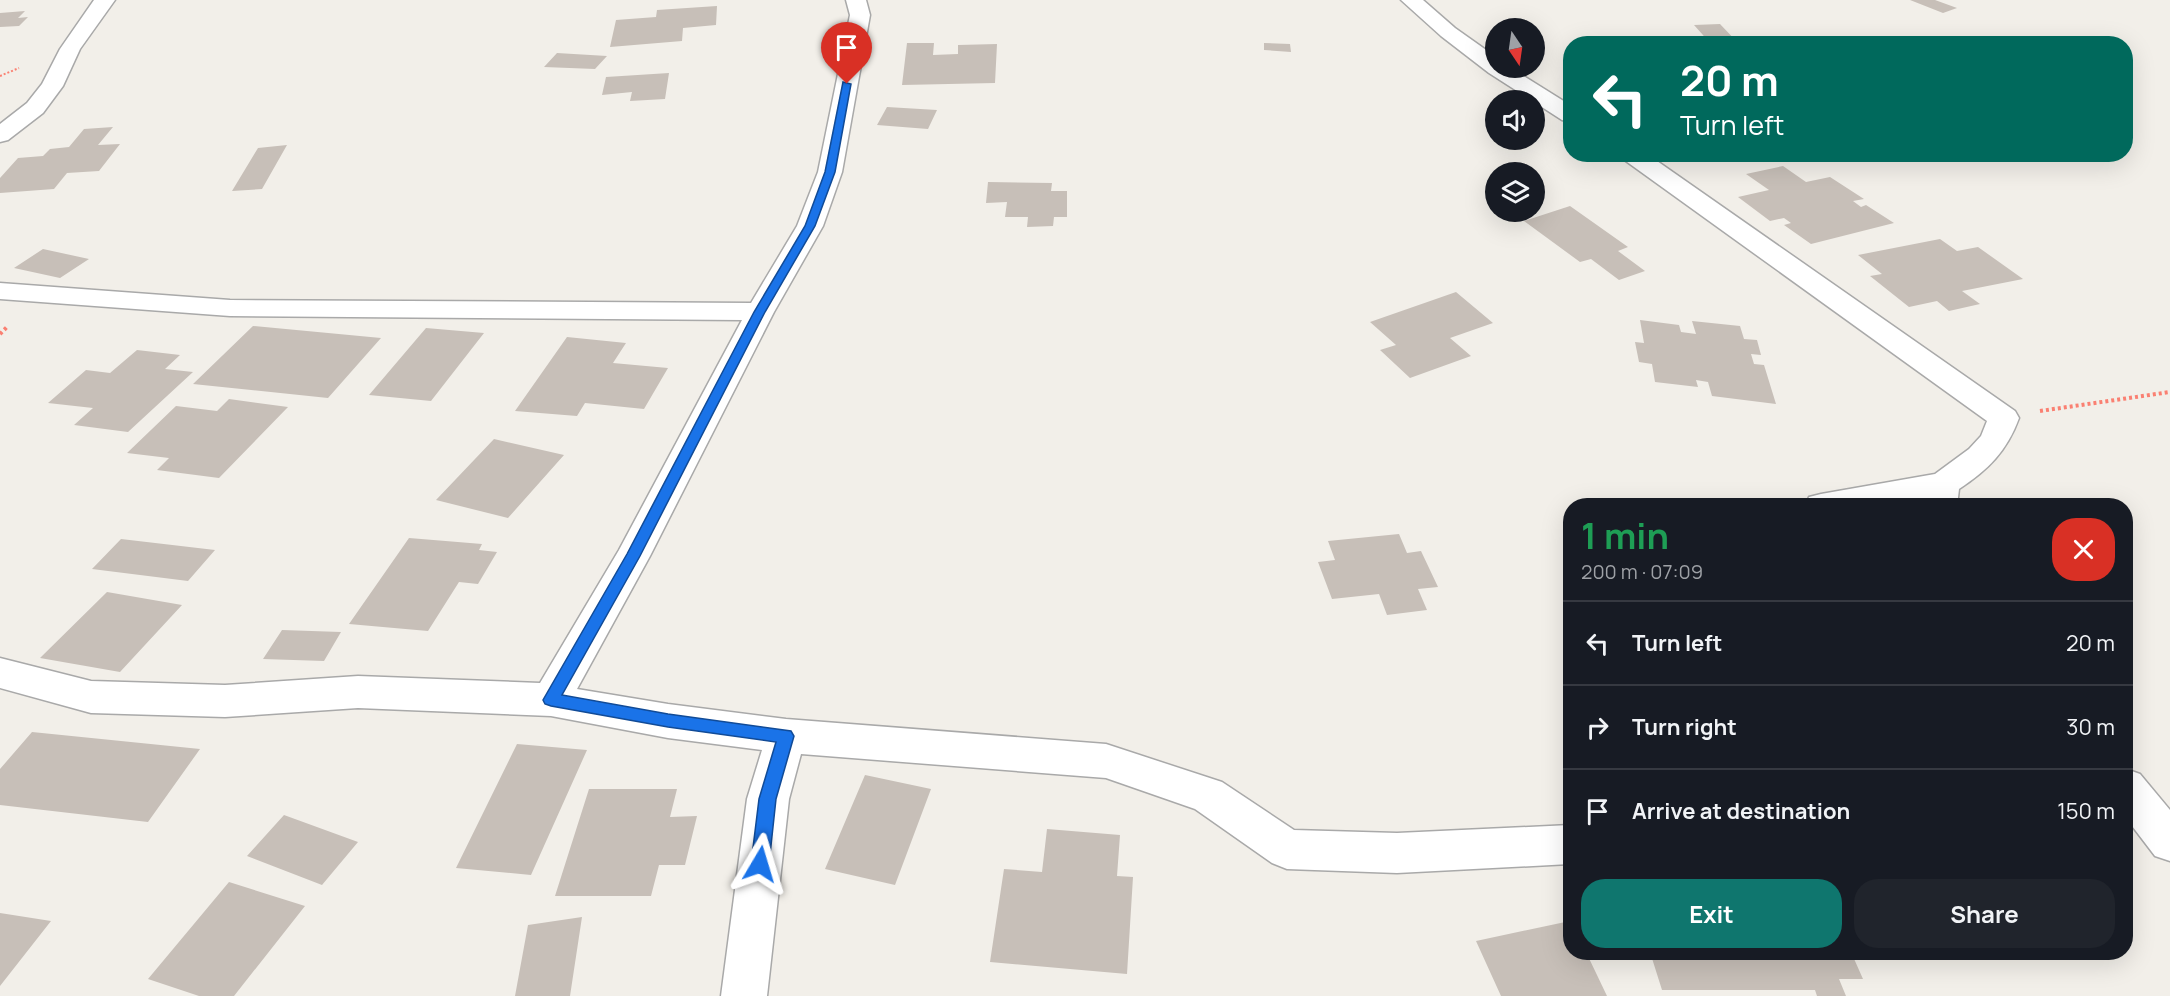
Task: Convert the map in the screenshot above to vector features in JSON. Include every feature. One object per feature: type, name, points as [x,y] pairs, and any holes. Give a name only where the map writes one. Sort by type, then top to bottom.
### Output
[{"type":"street","points":[[4,128],[34,108],[52,86],[70,49],[94,11],[105,0]]},
{"type":"street","points":[[551,700],[633,556],[760,312],[810,226],[830,172],[860,15],[856,0]]},
{"type":"street","points":[[1411,0],[1448,32],[1485,59]]},
{"type":"street","points":[[1513,78],[1563,111]]},
{"type":"street","points":[[1642,162],[2004,418],[1996,440],[1979,460],[1942,495],[1909,498]]},
{"type":"street","points":[[0,291],[230,308],[760,312]]},
{"type":"street","points":[[0,673],[91,697],[225,701],[358,692],[551,700],[668,721],[786,736],[1106,761],[1208,795],[1287,849],[1397,853],[1563,845]]},
{"type":"street","points":[[744,996],[768,799],[786,736]]},
{"type":"street","points":[[2133,796],[2170,842]]},
{"type":"path","points":[[2004,418],[2170,392]]},
{"type":"building","points":[[1910,0],[1935,0],[1957,8],[1943,13]]},
{"type":"building","points":[[717,6],[716,25],[683,28],[682,41],[610,47],[616,20],[656,17],[657,10]]},
{"type":"building","points":[[25,11],[18,18],[28,17],[19,26],[0,27],[0,13]]},
{"type":"building","points":[[1720,24],[1731,36],[1704,36],[1694,25]]},
{"type":"building","points":[[907,43],[934,43],[933,55],[958,54],[958,45],[997,44],[995,83],[902,85]]},
{"type":"building","points":[[1264,43],[1290,44],[1291,52],[1264,50]]},
{"type":"building","points":[[557,53],[607,56],[595,69],[544,67]]},
{"type":"building","points":[[669,73],[665,99],[630,101],[632,92],[602,95],[606,77]]},
{"type":"building","points":[[887,107],[937,110],[928,129],[877,125]]},
{"type":"building","points":[[113,127],[98,145],[120,144],[99,171],[67,173],[54,189],[0,193],[0,178],[18,158],[43,156],[50,149],[69,147],[84,129]]},
{"type":"building","points":[[287,145],[262,189],[232,191],[258,148]]},
{"type":"building","points":[[1783,166],[1806,182],[1830,177],[1864,199],[1853,201],[1861,207],[1866,205],[1894,223],[1811,244],[1784,225],[1791,223],[1784,218],[1770,221],[1738,197],[1769,190],[1746,174]]},
{"type":"building","points":[[988,182],[1052,183],[1051,191],[1067,191],[1067,217],[1054,217],[1053,226],[1027,227],[1028,217],[1005,217],[1007,202],[986,203]]},
{"type":"building","points":[[1570,206],[1628,247],[1618,251],[1645,271],[1619,280],[1591,259],[1580,262],[1525,222],[1545,222],[1545,214]]},
{"type":"building","points":[[1940,239],[1957,251],[1978,247],[2023,279],[1962,291],[1980,304],[1949,311],[1937,301],[1909,307],[1870,276],[1882,274],[1858,255]]},
{"type":"building","points":[[43,249],[89,259],[60,278],[14,268]]},
{"type":"building","points":[[1456,292],[1493,323],[1450,338],[1471,356],[1410,378],[1380,350],[1396,345],[1370,322]]},
{"type":"building","points":[[1640,320],[1679,325],[1681,332],[1696,334],[1692,321],[1740,326],[1744,339],[1757,340],[1761,355],[1751,354],[1754,364],[1764,365],[1776,404],[1712,396],[1708,382],[1696,380],[1698,387],[1655,382],[1652,364],[1639,362],[1635,342],[1644,343]]},
{"type":"building","points":[[253,326],[381,338],[328,398],[193,384]]},
{"type":"building","points":[[426,328],[484,333],[431,401],[369,395]]},
{"type":"building","points":[[567,337],[626,343],[613,363],[668,368],[644,409],[585,403],[577,416],[515,411]]},
{"type":"building","points":[[137,350],[180,355],[165,369],[193,372],[128,432],[74,425],[93,408],[48,403],[86,370],[110,373]]},
{"type":"building","points":[[229,399],[288,407],[219,478],[157,470],[169,458],[127,453],[176,406],[217,411]]},
{"type":"building","points":[[494,439],[564,455],[508,518],[436,500]]},
{"type":"building","points":[[1399,534],[1407,553],[1421,551],[1438,587],[1418,589],[1427,610],[1387,615],[1379,594],[1332,599],[1318,562],[1335,560],[1328,541]]},
{"type":"building","points":[[409,538],[482,544],[479,550],[497,552],[478,584],[459,582],[428,631],[349,624]]},
{"type":"building","points":[[121,539],[215,550],[188,581],[92,569]]},
{"type":"building","points":[[107,592],[182,605],[120,672],[40,658]]},
{"type":"building","points":[[282,630],[341,632],[324,661],[263,659]]},
{"type":"building","points":[[32,732],[200,749],[148,822],[0,805],[0,769]]},
{"type":"building","points":[[517,744],[587,750],[531,875],[456,868]]},
{"type":"building","points":[[865,775],[931,789],[895,885],[825,869]]},
{"type":"building","points":[[589,789],[677,789],[670,817],[697,816],[685,865],[659,865],[651,896],[555,896]]},
{"type":"building","points":[[284,815],[358,842],[322,885],[247,856]]},
{"type":"building","points":[[1047,829],[1120,835],[1117,876],[1133,877],[1127,974],[990,962],[1004,869],[1042,872]]},
{"type":"building","points":[[229,882],[305,906],[234,996],[199,996],[148,979]]},
{"type":"building","points":[[0,913],[51,921],[0,986]]},
{"type":"building","points":[[582,917],[570,996],[515,996],[528,925]]},
{"type":"building","points":[[1563,922],[1563,960],[1590,960],[1607,996],[1501,996],[1476,941]]},
{"type":"building","points":[[1653,960],[1855,960],[1863,979],[1839,979],[1846,996],[1817,996],[1815,990],[1662,990]]},
{"type":"route","points":[[760,864],[768,799],[786,736],[668,721],[551,700],[633,556],[760,312],[810,226],[830,172],[847,84]]}]
